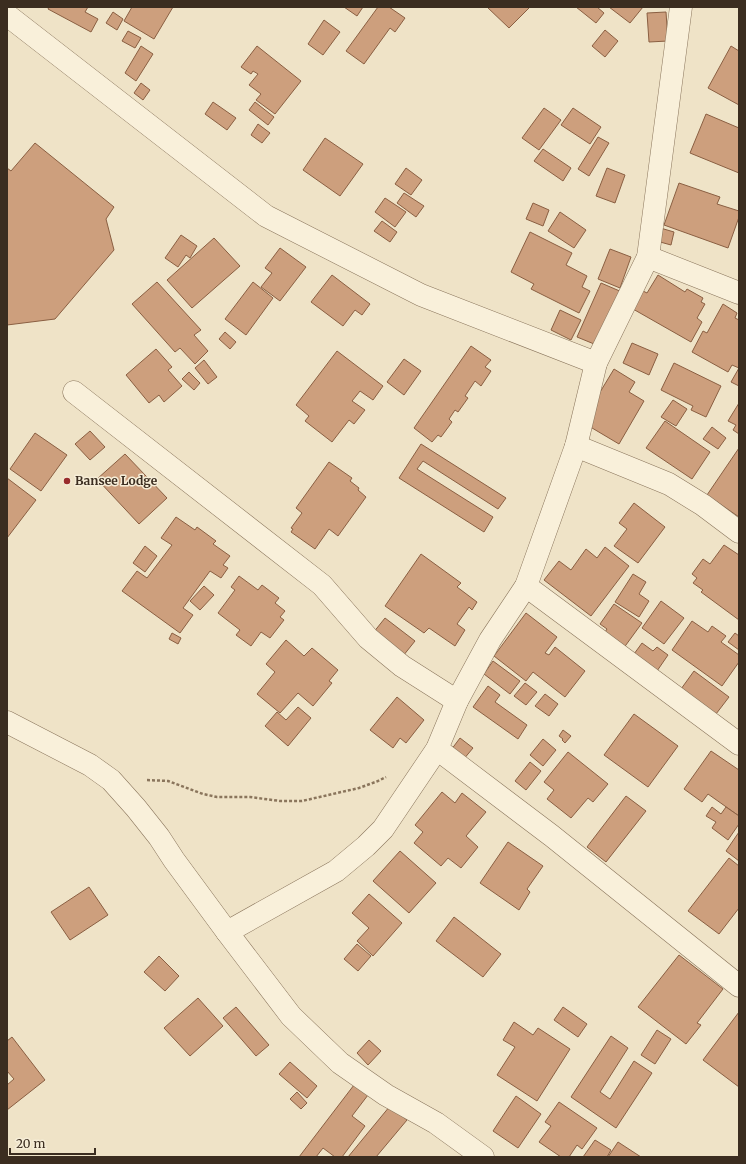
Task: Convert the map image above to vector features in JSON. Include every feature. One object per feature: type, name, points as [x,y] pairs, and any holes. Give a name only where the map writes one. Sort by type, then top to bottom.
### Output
[{"type":"street","points":[[227,932],[336,871],[366,846],[383,829],[437,749],[457,701],[490,640],[526,586],[576,446],[596,363],[648,257],[681,7]]},
{"type":"street","points":[[7,15],[266,216],[421,295],[596,363]]},
{"type":"street","points":[[648,257],[739,293]]},
{"type":"street","points":[[74,392],[322,586],[368,638],[402,666],[457,701]]},
{"type":"street","points":[[576,446],[669,484],[703,505],[739,532]]},
{"type":"street","points":[[526,586],[739,744]]},
{"type":"street","points":[[7,722],[90,765],[111,780],[159,837],[227,932],[291,1016],[340,1063],[386,1095],[436,1123],[483,1157]]},
{"type":"street","points":[[437,749],[552,836],[739,986]]},
{"type":"path","points":[[111,780],[168,781],[203,794],[218,797],[250,797],[280,801],[302,801],[359,788],[378,781],[391,774]]},
{"type":"building","points":[[49,7],[88,7],[85,12],[98,19],[91,32],[48,9]]},
{"type":"building","points":[[132,7],[173,7],[154,39],[124,21]]},
{"type":"building","points":[[344,7],[363,7],[357,16]]},
{"type":"building","points":[[378,7],[389,7],[405,18],[395,32],[390,28],[364,64],[346,51]]},
{"type":"building","points":[[487,7],[530,7],[509,28]]},
{"type":"building","points":[[576,7],[597,7],[604,13],[596,23]]},
{"type":"building","points":[[609,7],[643,7],[630,23]]},
{"type":"building","points":[[113,12],[123,19],[117,30],[106,23]]},
{"type":"building","points":[[666,12],[668,41],[649,42],[647,13]]},
{"type":"building","points":[[324,20],[340,32],[323,55],[308,44]]},
{"type":"building","points":[[605,30],[618,41],[605,57],[592,46]]},
{"type":"building","points":[[128,31],[141,38],[135,48],[122,41]]},
{"type":"building","points":[[141,46],[153,54],[136,81],[125,73]]},
{"type":"building","points":[[257,46],[301,81],[275,114],[256,100],[261,94],[249,85],[258,74],[253,71],[251,74],[241,67]]},
{"type":"building","points":[[731,46],[739,51],[739,105],[708,88]]},
{"type":"building","points":[[141,83],[150,90],[143,100],[134,93]]},
{"type":"building","points":[[213,102],[236,118],[227,130],[205,114]]},
{"type":"building","points":[[255,102],[274,117],[268,125],[249,110]]},
{"type":"building","points":[[544,108],[561,120],[539,150],[522,138]]},
{"type":"building","points":[[573,108],[601,127],[590,144],[561,125]]},
{"type":"building","points":[[706,114],[739,128],[739,173],[690,153]]},
{"type":"building","points":[[258,124],[270,133],[262,143],[251,135]]},
{"type":"building","points":[[598,137],[609,143],[589,176],[578,169]]},
{"type":"building","points":[[325,138],[363,164],[340,196],[303,170]]},
{"type":"building","points":[[35,143],[114,207],[106,219],[114,250],[55,319],[7,325],[7,168],[11,171]]},
{"type":"building","points":[[543,149],[571,168],[563,181],[534,161]]},
{"type":"building","points":[[406,168],[422,180],[411,195],[395,184]]},
{"type":"building","points":[[607,168],[625,175],[615,203],[596,196]]},
{"type":"building","points":[[679,183],[720,197],[717,204],[739,211],[739,217],[728,248],[664,225]]},
{"type":"building","points":[[404,193],[424,206],[416,217],[397,203]]},
{"type":"building","points":[[385,198],[406,212],[395,227],[375,212]]},
{"type":"building","points":[[533,203],[549,210],[543,226],[526,219]]},
{"type":"building","points":[[560,212],[586,230],[574,248],[548,231]]},
{"type":"building","points":[[382,221],[397,232],[390,242],[374,231]]},
{"type":"building","points":[[657,227],[674,232],[671,245],[653,240]]},
{"type":"building","points":[[530,232],[572,253],[566,265],[587,276],[582,287],[590,291],[579,313],[531,289],[534,284],[511,272]]},
{"type":"building","points":[[181,235],[197,246],[190,258],[186,255],[178,267],[165,258]]},
{"type":"building","points":[[214,238],[240,266],[192,308],[167,280]]},
{"type":"building","points":[[280,248],[306,267],[280,301],[261,287],[272,273],[265,268]]},
{"type":"building","points":[[610,249],[631,257],[620,288],[598,279]]},
{"type":"building","points":[[332,275],[370,304],[362,315],[355,310],[343,326],[311,302]]},
{"type":"building","points":[[658,275],[685,292],[687,289],[703,298],[701,302],[705,304],[697,318],[702,322],[691,342],[633,309],[643,291],[647,293]]},
{"type":"building","points":[[157,282],[201,330],[194,335],[208,351],[195,364],[180,348],[175,352],[132,304]]},
{"type":"building","points":[[253,282],[273,298],[246,335],[225,319]]},
{"type":"building","points":[[601,283],[622,292],[599,346],[577,337]]},
{"type":"building","points":[[723,304],[737,313],[735,318],[739,320],[739,368],[732,365],[728,372],[692,352],[703,331],[707,333]]},
{"type":"building","points":[[560,310],[581,320],[571,340],[551,330]]},
{"type":"building","points":[[225,332],[236,342],[230,349],[219,339]]},
{"type":"building","points":[[632,343],[658,354],[649,375],[623,363]]},
{"type":"building","points":[[471,346],[491,360],[485,367],[491,371],[481,386],[475,381],[465,396],[468,398],[458,412],[455,410],[449,419],[452,422],[441,437],[438,435],[432,442],[414,428]]},
{"type":"building","points":[[156,349],[172,367],[168,370],[182,386],[164,402],[159,395],[149,403],[126,375]]},
{"type":"building","points":[[337,351],[383,386],[373,400],[360,391],[352,401],[365,410],[354,424],[349,420],[332,442],[305,421],[309,416],[296,405]]},
{"type":"building","points":[[404,359],[421,371],[404,395],[387,382]]},
{"type":"building","points":[[204,360],[217,377],[208,384],[195,368]]},
{"type":"building","points":[[674,363],[721,386],[706,417],[691,410],[693,406],[661,390]]},
{"type":"building","points":[[739,368],[739,386],[731,382]]},
{"type":"building","points":[[614,369],[635,382],[629,392],[644,401],[619,444],[582,422]]},
{"type":"building","points":[[189,372],[200,383],[194,390],[182,379]]},
{"type":"building","points":[[673,400],[687,409],[676,426],[661,417]]},
{"type":"building","points":[[739,403],[739,434],[733,430],[736,425],[728,421]]},
{"type":"building","points":[[665,421],[710,452],[692,479],[646,448]]},
{"type":"building","points":[[712,427],[726,438],[718,449],[703,439]]},
{"type":"building","points":[[90,431],[105,447],[90,460],[75,444]]},
{"type":"building","points":[[35,433],[67,455],[41,491],[10,469]]},
{"type":"building","points":[[421,444],[506,498],[498,509],[423,461],[417,469],[493,517],[484,532],[399,478]]},
{"type":"building","points":[[739,448],[739,517],[707,495]]},
{"type":"building","points":[[125,454],[167,498],[139,524],[97,479]]},
{"type":"building","points":[[329,462],[352,478],[350,481],[359,488],[358,490],[366,497],[338,536],[329,529],[315,549],[291,532],[293,529],[291,528],[302,513],[296,508]]},
{"type":"building","points":[[7,478],[36,500],[7,538]]},
{"type":"building","points":[[634,503],[665,527],[638,563],[614,546],[627,529],[619,523]]},
{"type":"building","points":[[176,517],[195,530],[197,527],[216,541],[213,544],[230,556],[223,565],[228,568],[221,578],[210,571],[183,608],[193,615],[180,633],[122,591],[137,571],[147,578],[172,545],[161,538]]},
{"type":"building","points":[[724,545],[739,555],[739,620],[701,592],[703,590],[693,583],[697,578],[692,574],[703,559],[710,564]]},
{"type":"building","points":[[145,546],[157,556],[145,572],[133,563]]},
{"type":"building","points":[[605,547],[629,566],[591,616],[544,580],[559,561],[571,570],[586,549],[597,558]]},
{"type":"building","points":[[421,554],[461,583],[457,587],[477,602],[472,610],[469,607],[457,624],[465,630],[455,646],[429,628],[424,633],[385,606]]},
{"type":"building","points":[[633,574],[646,582],[639,594],[649,601],[639,617],[615,602]]},
{"type":"building","points":[[239,576],[258,590],[262,585],[279,598],[275,603],[285,611],[280,617],[284,620],[270,638],[261,632],[251,646],[236,635],[240,630],[218,613],[235,590],[231,587]]},
{"type":"building","points":[[204,586],[214,595],[200,610],[190,601]]},
{"type":"building","points":[[661,601],[684,618],[664,644],[642,628]]},
{"type":"building","points":[[614,604],[642,623],[623,649],[603,635],[607,629],[600,624]]},
{"type":"building","points":[[526,613],[557,637],[545,653],[549,655],[555,647],[585,671],[565,697],[533,672],[526,681],[494,656]]},
{"type":"building","points":[[385,618],[415,641],[403,656],[373,633]]},
{"type":"building","points":[[692,621],[708,632],[712,626],[726,636],[721,642],[739,655],[739,662],[722,686],[672,650]]},
{"type":"building","points":[[172,633],[181,638],[178,644],[169,639]]},
{"type":"building","points":[[735,633],[739,636],[739,650],[728,642]]},
{"type":"building","points":[[286,640],[304,656],[312,648],[338,670],[329,681],[332,683],[313,706],[298,693],[280,713],[257,694],[275,672],[266,664]]},
{"type":"building","points":[[642,643],[653,651],[657,647],[668,655],[657,671],[634,654]]},
{"type":"building","points":[[493,661],[520,681],[510,694],[484,674]]},
{"type":"building","points":[[694,671],[729,697],[716,714],[681,689]]},
{"type":"building","points":[[525,683],[537,692],[526,705],[514,696]]},
{"type":"building","points":[[488,686],[500,695],[495,702],[527,725],[518,739],[473,707]]},
{"type":"building","points":[[545,694],[558,704],[549,716],[535,706]]},
{"type":"building","points":[[397,697],[424,720],[406,743],[400,738],[393,748],[370,730]]},
{"type":"building","points":[[298,707],[311,718],[288,746],[265,726],[277,712],[286,720]]},
{"type":"building","points":[[634,714],[678,746],[648,787],[604,755]]},
{"type":"building","points":[[563,730],[571,736],[565,743],[559,736]]},
{"type":"building","points":[[460,738],[473,748],[463,760],[451,750]]},
{"type":"building","points":[[543,739],[556,750],[543,766],[530,755]]},
{"type":"building","points":[[711,751],[739,770],[739,816],[708,794],[702,802],[684,789]]},
{"type":"building","points":[[568,752],[608,784],[593,802],[588,798],[571,818],[547,799],[554,790],[544,782]]},
{"type":"building","points":[[530,762],[541,771],[526,790],[515,781]]},
{"type":"building","points":[[442,792],[455,803],[462,793],[486,812],[466,836],[478,847],[461,868],[448,858],[441,866],[414,843],[423,832],[415,825]]},
{"type":"building","points":[[626,796],[646,811],[606,862],[587,847]]},
{"type":"building","points":[[712,807],[721,814],[726,807],[739,816],[739,824],[728,840],[712,828],[716,822],[706,816]]},
{"type":"building","points":[[739,832],[739,861],[726,851]]},
{"type":"building","points":[[508,842],[543,866],[527,889],[530,892],[519,910],[480,883]]},
{"type":"building","points":[[400,851],[436,883],[409,913],[373,881]]},
{"type":"building","points":[[729,858],[739,866],[739,908],[719,934],[688,911]]},
{"type":"building","points":[[89,887],[108,915],[70,940],[51,912]]},
{"type":"building","points":[[369,894],[402,923],[373,956],[357,941],[369,928],[352,913]]},
{"type":"building","points":[[454,917],[501,954],[483,977],[436,941]]},
{"type":"building","points":[[357,944],[371,956],[358,971],[344,959]]},
{"type":"building","points":[[679,955],[723,989],[697,1023],[701,1025],[686,1044],[638,1007]]},
{"type":"building","points":[[159,956],[179,976],[165,991],[144,972]]},
{"type":"building","points":[[198,998],[223,1026],[190,1056],[164,1028]]},
{"type":"building","points":[[236,1007],[269,1045],[256,1056],[223,1018]]},
{"type":"building","points":[[563,1007],[587,1024],[578,1037],[554,1020]]},
{"type":"building","points":[[739,1012],[739,1087],[703,1060]]},
{"type":"building","points":[[514,1022],[533,1035],[538,1028],[570,1049],[537,1101],[497,1075],[515,1047],[503,1040]]},
{"type":"building","points":[[657,1030],[671,1039],[655,1064],[641,1055]]},
{"type":"building","points":[[611,1036],[628,1048],[600,1092],[610,1099],[634,1061],[652,1073],[616,1128],[571,1097]]},
{"type":"building","points":[[12,1037],[45,1080],[7,1110],[7,1085],[14,1079],[7,1071],[7,1041]]},
{"type":"building","points":[[369,1040],[381,1051],[368,1065],[357,1053]]},
{"type":"building","points":[[290,1062],[317,1086],[307,1098],[279,1074]]},
{"type":"building","points":[[354,1085],[368,1095],[352,1116],[365,1126],[342,1157],[335,1157],[323,1148],[316,1157],[299,1157]]},
{"type":"building","points":[[297,1092],[307,1103],[301,1109],[290,1099]]},
{"type":"building","points":[[516,1096],[541,1114],[518,1148],[493,1131]]},
{"type":"building","points":[[559,1102],[597,1128],[582,1149],[577,1145],[569,1157],[561,1157],[539,1142],[551,1126],[545,1122]]},
{"type":"building","points":[[390,1106],[407,1120],[376,1157],[348,1157]]},
{"type":"building","points":[[595,1140],[611,1150],[607,1157],[583,1157]]},
{"type":"building","points":[[618,1142],[641,1157],[608,1157]]},
{"type":"place","name":"Bansee Lodge","points":[[67,481]]}]
